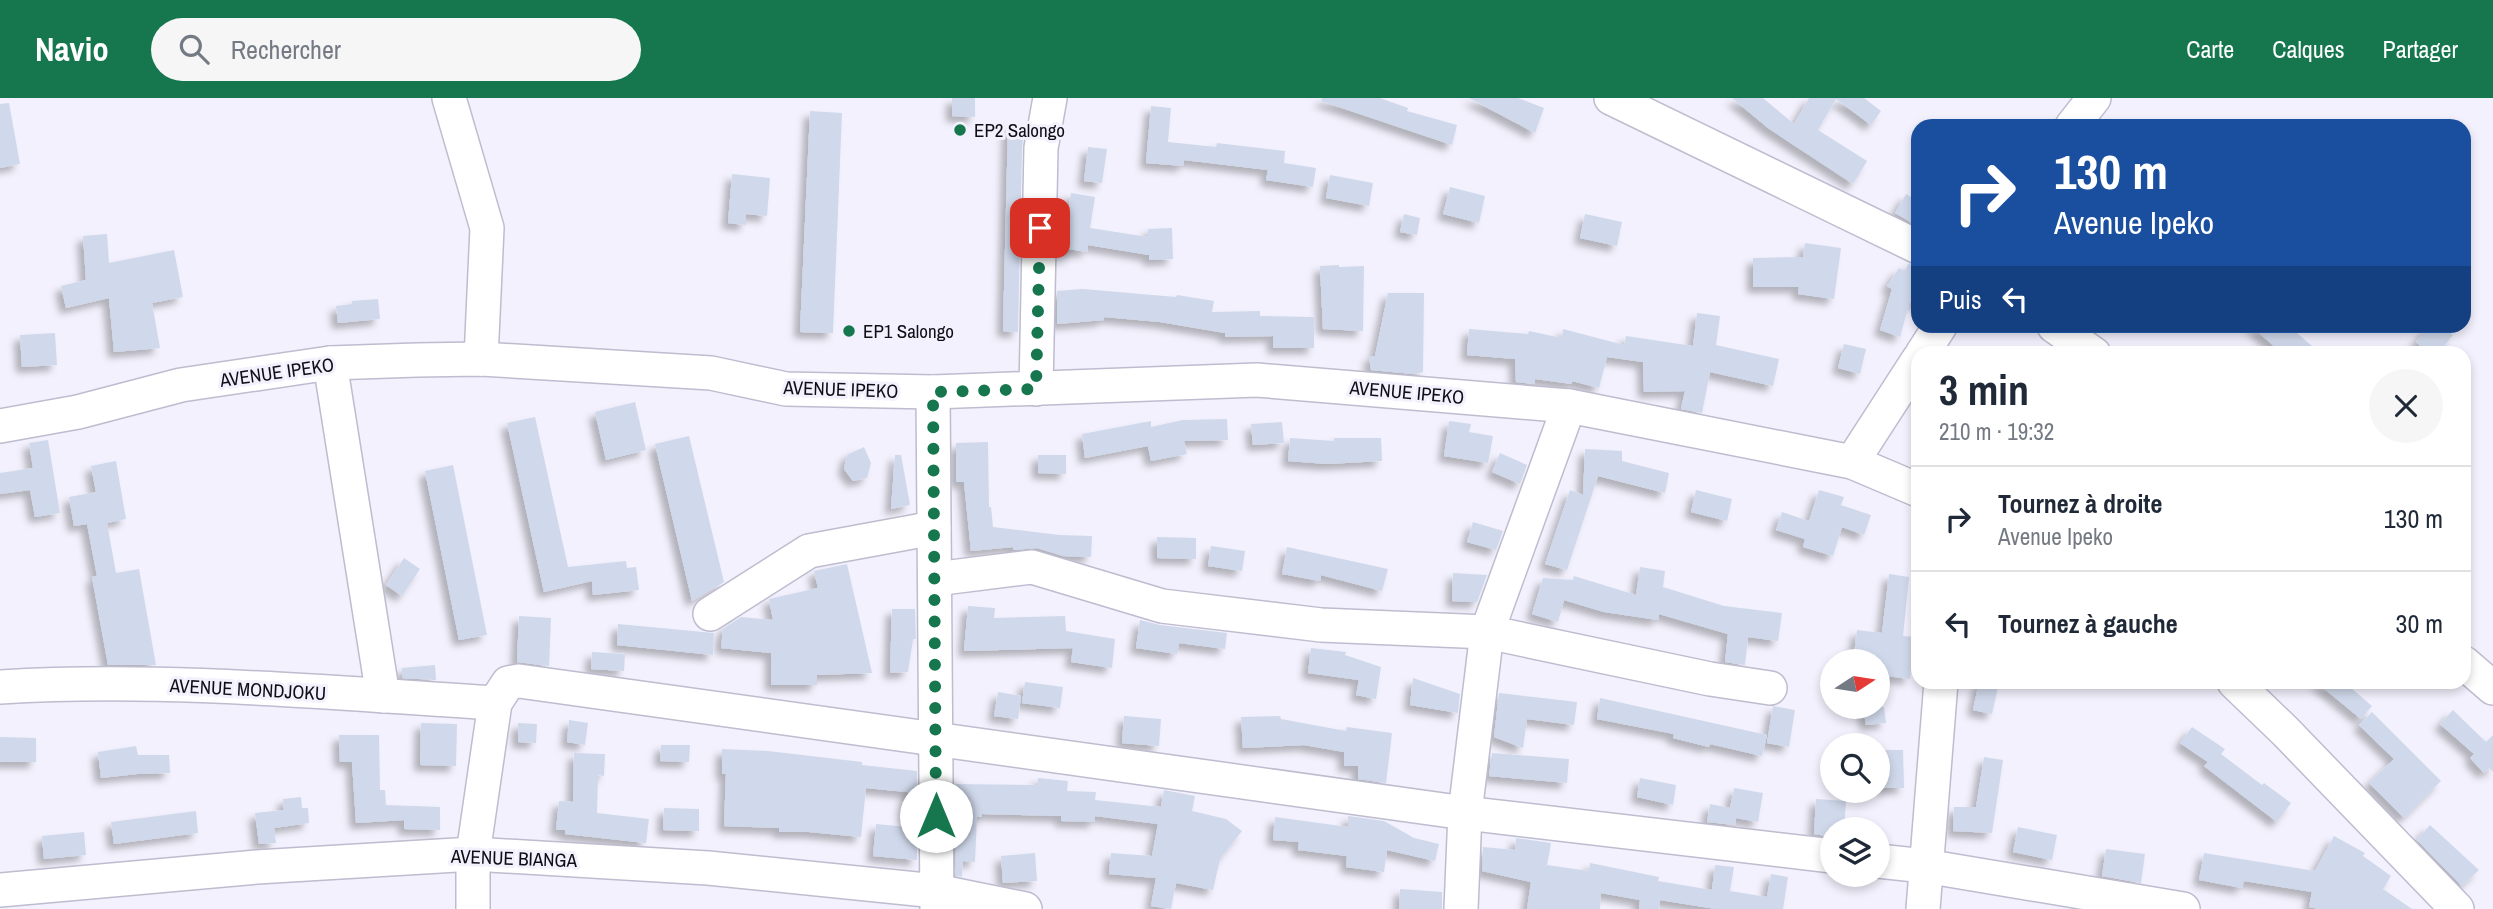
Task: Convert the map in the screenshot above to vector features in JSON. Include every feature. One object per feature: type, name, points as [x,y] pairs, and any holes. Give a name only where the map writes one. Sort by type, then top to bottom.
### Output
[{"type":"street","points":[[449,98],[487,228],[481,359]]},
{"type":"street","points":[[1036,389],[1041,148],[1050,98]]},
{"type":"street","points":[[1611,98],[1911,244]]},
{"type":"street","points":[[2078,119],[2094,98]]},
{"type":"street","points":[[2064,333],[2083,346]]},
{"type":"street","name":"AVENUE IPEKO","points":[[0,426],[78,412],[181,385],[330,363],[481,359],[711,373],[786,388],[933,392],[1257,380],[1569,406],[1852,463],[1911,487]]},
{"type":"street","points":[[330,363],[383,696]]},
{"type":"street","points":[[1852,463],[1911,371]]},
{"type":"street","points":[[933,392],[936,900]]},
{"type":"street","points":[[1461,909],[1465,813],[1487,632],[1569,406]]},
{"type":"street","points":[[710,614],[809,551],[934,528]]},
{"type":"street","points":[[935,579],[1032,567],[1162,606],[1321,625],[1487,632],[1710,679],[1770,688]]},
{"type":"street","points":[[2471,669],[2493,688]]},
{"type":"street","points":[[473,909],[473,853],[495,703],[508,683],[519,681],[1465,813],[1820,855]]},
{"type":"street","name":"AVENUE MONDJOKU","points":[[0,687],[62,683],[177,684],[495,703]]},
{"type":"street","points":[[1923,909],[1940,689]]},
{"type":"street","points":[[2241,689],[2457,909]]},
{"type":"street","name":"AVENUE BIANGA","points":[[0,890],[257,867],[473,853],[708,868],[936,900],[1025,909]]},
{"type":"street","points":[[1890,862],[2183,909]]},
{"type":"building","points":[[952,98],[975,98],[975,117],[952,116]]},
{"type":"building","points":[[1322,98],[1380,98],[1408,108],[1407,111],[1457,125],[1452,145],[1321,101]]},
{"type":"building","points":[[1469,98],[1518,98],[1544,108],[1535,133]]},
{"type":"building","points":[[1732,98],[1763,98],[1794,124],[1809,98],[1864,98],[1881,111],[1871,125],[1836,99],[1818,130],[1867,161],[1853,184],[1768,128]]},
{"type":"building","points":[[9,103],[20,164],[0,168],[0,104]]},
{"type":"building","points":[[1151,106],[1171,108],[1168,142],[1216,147],[1217,143],[1285,151],[1284,163],[1316,168],[1313,187],[1266,180],[1268,170],[1184,160],[1184,166],[1146,163]]},
{"type":"building","points":[[810,111],[842,113],[833,333],[800,332]]},
{"type":"building","points":[[1008,126],[1025,126],[1022,148],[1018,332],[1003,331]]},
{"type":"building","points":[[1088,147],[1107,149],[1102,183],[1084,181]]},
{"type":"building","points":[[732,174],[770,178],[767,216],[746,214],[746,225],[728,223]]},
{"type":"building","points":[[1330,175],[1373,183],[1369,206],[1326,198]]},
{"type":"building","points":[[1450,187],[1485,196],[1479,223],[1443,214]]},
{"type":"building","points":[[1071,193],[1095,197],[1090,228],[1148,237],[1148,229],[1172,228],[1173,259],[1149,260],[1149,255],[1088,245],[1087,252],[1063,248]]},
{"type":"building","points":[[1906,194],[1911,197],[1911,222],[1895,213]]},
{"type":"building","points":[[1404,214],[1420,218],[1417,235],[1400,232]]},
{"type":"building","points":[[1585,214],[1622,222],[1617,246],[1580,238]]},
{"type":"building","points":[[107,234],[109,263],[174,250],[183,297],[152,303],[160,348],[114,352],[109,298],[66,308],[61,286],[86,280],[83,236]]},
{"type":"building","points":[[1805,243],[1841,248],[1834,299],[1798,294],[1799,287],[1753,287],[1753,258],[1803,257]]},
{"type":"building","points":[[1908,264],[1911,265],[1911,302],[1900,337],[1880,330],[1892,289],[1887,286],[1899,268],[1905,271]]},
{"type":"building","points":[[1320,266],[1364,266],[1363,331],[1323,329]]},
{"type":"building","points":[[1083,289],[1177,295],[1214,301],[1212,312],[1260,311],[1260,316],[1314,317],[1314,348],[1273,348],[1273,336],[1225,337],[1225,333],[1160,322],[1104,317],[1104,320],[1057,324],[1057,291]]},
{"type":"building","points":[[1388,293],[1424,293],[1423,372],[1414,374],[1371,370],[1369,356],[1375,356]]},
{"type":"building","points":[[378,299],[380,319],[338,323],[336,306],[352,304],[352,301]]},
{"type":"building","points":[[1697,313],[1720,316],[1716,345],[1779,359],[1773,386],[1710,372],[1702,413],[1681,409],[1685,391],[1644,392],[1643,362],[1607,357],[1599,388],[1572,381],[1572,384],[1535,379],[1535,384],[1516,382],[1515,359],[1467,355],[1469,329],[1528,334],[1529,331],[1562,338],[1563,329],[1624,345],[1626,336],[1693,346]]},
{"type":"building","points":[[55,333],[57,365],[22,367],[20,335]]},
{"type":"building","points":[[2259,333],[2297,333],[2312,346],[2274,346]]},
{"type":"building","points":[[2423,333],[2453,335],[2444,346],[2420,346],[2416,342]]},
{"type":"building","points":[[1844,344],[1866,349],[1860,374],[1838,368]]},
{"type":"building","points":[[635,402],[646,450],[606,460],[595,412]]},
{"type":"building","points":[[535,417],[568,567],[626,561],[627,568],[636,567],[639,590],[593,595],[592,581],[544,592],[507,423]]},
{"type":"building","points":[[1227,419],[1228,440],[1184,441],[1187,454],[1151,461],[1148,446],[1085,458],[1082,434],[1151,421],[1151,427],[1183,420]]},
{"type":"building","points":[[1449,421],[1471,424],[1469,432],[1493,436],[1488,463],[1444,456]]},
{"type":"building","points":[[1282,422],[1284,443],[1253,445],[1251,424]]},
{"type":"building","points":[[689,436],[724,582],[692,601],[655,444]]},
{"type":"building","points":[[1290,438],[1334,441],[1334,438],[1381,438],[1382,461],[1327,464],[1288,461]]},
{"type":"building","points":[[48,440],[60,513],[35,517],[30,490],[0,494],[0,473],[33,468],[29,443]]},
{"type":"building","points":[[988,442],[989,507],[993,527],[1092,536],[1091,557],[1063,556],[1037,548],[971,551],[964,482],[956,482],[956,443]]},
{"type":"building","points":[[864,447],[871,463],[867,478],[853,481],[844,469],[847,455]]},
{"type":"building","points":[[1585,449],[1622,451],[1622,461],[1669,473],[1665,493],[1598,476],[1567,570],[1545,564],[1570,490],[1583,495]]},
{"type":"building","points":[[1500,453],[1527,465],[1520,484],[1492,472]]},
{"type":"building","points":[[895,455],[901,455],[910,505],[891,509]]},
{"type":"building","points":[[1038,455],[1066,455],[1066,474],[1038,473]]},
{"type":"building","points":[[116,461],[126,519],[107,523],[116,573],[139,569],[156,665],[108,665],[92,577],[97,576],[87,524],[74,526],[69,497],[96,492],[91,466]]},
{"type":"building","points":[[453,465],[487,635],[459,640],[425,471]]},
{"type":"building","points":[[1696,490],[1732,499],[1727,521],[1691,512]]},
{"type":"building","points":[[1819,490],[1844,497],[1841,505],[1871,515],[1864,535],[1842,527],[1833,556],[1803,547],[1805,539],[1776,530],[1782,512],[1809,521]]},
{"type":"building","points":[[1473,522],[1503,531],[1496,550],[1467,542]]},
{"type":"building","points":[[1157,537],[1196,538],[1196,559],[1157,558]]},
{"type":"building","points":[[1211,546],[1245,551],[1242,571],[1208,566]]},
{"type":"building","points":[[1287,547],[1388,569],[1382,591],[1321,575],[1320,581],[1282,574]]},
{"type":"building","points":[[404,558],[420,569],[402,596],[386,585]]},
{"type":"building","points":[[847,564],[872,673],[817,675],[817,685],[771,685],[771,653],[721,648],[723,629],[741,617],[773,620],[769,599],[818,588],[814,571]]},
{"type":"building","points":[[1640,567],[1665,571],[1663,587],[1724,606],[1782,613],[1778,641],[1748,637],[1745,665],[1725,662],[1728,634],[1659,614],[1658,620],[1604,612],[1564,600],[1558,622],[1532,614],[1543,578],[1573,580],[1574,576],[1636,595]]},
{"type":"building","points":[[1453,573],[1487,575],[1477,602],[1452,601]]},
{"type":"building","points":[[1889,574],[1909,577],[1903,636],[1911,637],[1910,679],[1890,676],[1890,649],[1855,649],[1857,630],[1882,633]]},
{"type":"building","points":[[968,606],[995,608],[994,618],[1065,616],[1066,631],[1115,639],[1112,668],[1071,662],[1073,648],[964,651]]},
{"type":"building","points":[[892,609],[915,609],[916,639],[913,639],[908,672],[890,673]]},
{"type":"building","points":[[519,616],[551,618],[549,666],[517,662]]},
{"type":"building","points":[[1140,620],[1227,633],[1225,649],[1179,643],[1177,654],[1136,648]]},
{"type":"building","points":[[618,624],[714,633],[713,655],[617,645]]},
{"type":"building","points":[[1311,648],[1346,652],[1345,655],[1381,667],[1376,699],[1356,695],[1359,680],[1308,673]]},
{"type":"building","points":[[592,652],[625,654],[624,671],[591,669]]},
{"type":"building","points":[[435,665],[436,680],[402,678],[402,668]]},
{"type":"building","points":[[1413,678],[1460,694],[1458,713],[1410,705]]},
{"type":"building","points":[[1025,682],[1063,687],[1060,708],[1022,703]]},
{"type":"building","points":[[1978,689],[1997,689],[1992,714],[1973,710]]},
{"type":"building","points":[[2325,689],[2352,689],[2372,706],[2361,719]]},
{"type":"building","points":[[998,692],[1021,696],[1018,719],[994,716]]},
{"type":"building","points":[[1499,693],[1577,702],[1574,725],[1527,719],[1523,748],[1494,737]]},
{"type":"building","points":[[1600,698],[1767,735],[1762,756],[1710,744],[1709,747],[1673,738],[1674,734],[1597,719]]},
{"type":"building","points":[[1773,706],[1795,710],[1789,747],[1767,743]]},
{"type":"building","points":[[2453,710],[2486,742],[2493,735],[2493,772],[2489,768],[2484,773],[2470,758],[2474,754],[2440,724]]},
{"type":"building","points":[[2372,712],[2441,781],[2404,818],[2369,783],[2394,759],[2359,725]]},
{"type":"building","points":[[1124,716],[1161,719],[1159,746],[1122,743]]},
{"type":"building","points":[[1280,716],[1281,719],[1346,731],[1347,727],[1392,733],[1386,783],[1358,779],[1358,766],[1344,766],[1344,752],[1304,745],[1243,748],[1241,717]]},
{"type":"building","points":[[1865,719],[1886,719],[1886,723],[1866,725]]},
{"type":"building","points":[[569,720],[588,723],[585,745],[567,742]]},
{"type":"building","points":[[421,723],[457,724],[456,766],[420,765]]},
{"type":"building","points":[[518,723],[537,724],[536,743],[518,742]]},
{"type":"building","points":[[2192,727],[2225,749],[2221,754],[2291,803],[2277,822],[2204,766],[2208,762],[2180,743]]},
{"type":"building","points":[[339,735],[379,735],[380,790],[385,790],[386,805],[440,807],[440,830],[404,829],[404,820],[356,823],[352,762],[340,762]]},
{"type":"building","points":[[0,737],[36,738],[36,762],[0,762]]},
{"type":"building","points":[[661,745],[690,745],[689,762],[660,761]]},
{"type":"building","points":[[136,746],[138,755],[169,755],[170,773],[101,778],[98,752]]},
{"type":"building","points":[[722,749],[768,751],[917,771],[917,793],[866,788],[861,837],[779,832],[779,828],[724,826],[726,774],[722,774]]},
{"type":"building","points":[[1890,750],[1903,750],[1904,788],[1890,788]]},
{"type":"building","points":[[574,753],[605,754],[604,776],[598,775],[597,813],[649,819],[646,843],[565,834],[565,830],[556,830],[559,801],[573,802]]},
{"type":"building","points":[[1492,753],[1569,759],[1567,783],[1489,776]]},
{"type":"building","points":[[1984,757],[2003,760],[1992,833],[1953,831],[1954,807],[1976,807]]},
{"type":"building","points":[[1038,778],[1068,781],[1067,791],[1096,792],[1095,800],[1161,807],[1164,790],[1195,796],[1192,811],[1226,819],[1242,831],[1220,859],[1213,890],[1176,883],[1171,909],[1151,906],[1156,878],[1109,874],[1111,853],[1152,856],[1158,824],[1095,816],[1095,822],[1061,821],[1061,816],[982,814],[982,817],[977,817],[975,862],[963,861],[962,877],[956,875],[955,784],[1037,785]]},
{"type":"building","points":[[1640,778],[1676,785],[1673,805],[1637,797]]},
{"type":"building","points":[[1734,788],[1763,793],[1758,822],[1736,818],[1735,825],[1707,822],[1710,804],[1730,808]]},
{"type":"building","points":[[301,797],[302,808],[308,808],[309,823],[274,828],[276,843],[259,844],[255,813],[284,810],[283,799]]},
{"type":"building","points":[[1816,799],[1820,799],[1820,803],[1846,803],[1845,817],[1820,817],[1820,835],[1814,834]]},
{"type":"building","points":[[664,808],[699,809],[699,831],[663,830]]},
{"type":"building","points":[[196,811],[198,833],[114,844],[111,822]]},
{"type":"building","points":[[1348,816],[1384,821],[1414,838],[1439,844],[1435,861],[1387,850],[1384,872],[1346,867],[1347,856],[1298,850],[1299,842],[1273,840],[1275,817],[1348,827]]},
{"type":"building","points":[[876,824],[917,828],[917,860],[873,856]]},
{"type":"building","points":[[2430,825],[2479,870],[2462,886],[2417,840]]},
{"type":"building","points":[[2018,827],[2057,835],[2052,860],[2013,852]]},
{"type":"building","points":[[84,832],[86,855],[44,859],[42,836]]},
{"type":"building","points":[[2334,836],[2365,853],[2363,856],[2391,876],[2383,889],[2412,909],[2319,909],[2309,907],[2312,892],[2244,881],[2242,888],[2199,880],[2204,853],[2315,871]]},
{"type":"building","points":[[1516,838],[1551,843],[1547,865],[1589,871],[1590,863],[1659,877],[1658,881],[1712,890],[1715,865],[1734,867],[1730,891],[1767,897],[1771,874],[1788,877],[1783,909],[1716,909],[1660,900],[1659,909],[1639,909],[1640,900],[1601,893],[1600,909],[1527,909],[1531,882],[1482,871],[1483,847],[1515,850]]},
{"type":"building","points":[[2106,849],[2145,854],[2141,883],[2102,876]]},
{"type":"building","points":[[1035,853],[1037,881],[1003,883],[1001,856]]},
{"type":"building","points":[[1400,889],[1442,892],[1442,909],[1399,909]]},
{"type":"place","name":"EP2 Salongo","points":[[960,130]]},
{"type":"place","name":"EP1 Salongo","points":[[849,331]]},
{"type":"route","points":[[936,816],[933,392],[1036,389],[1040,228]]}]
